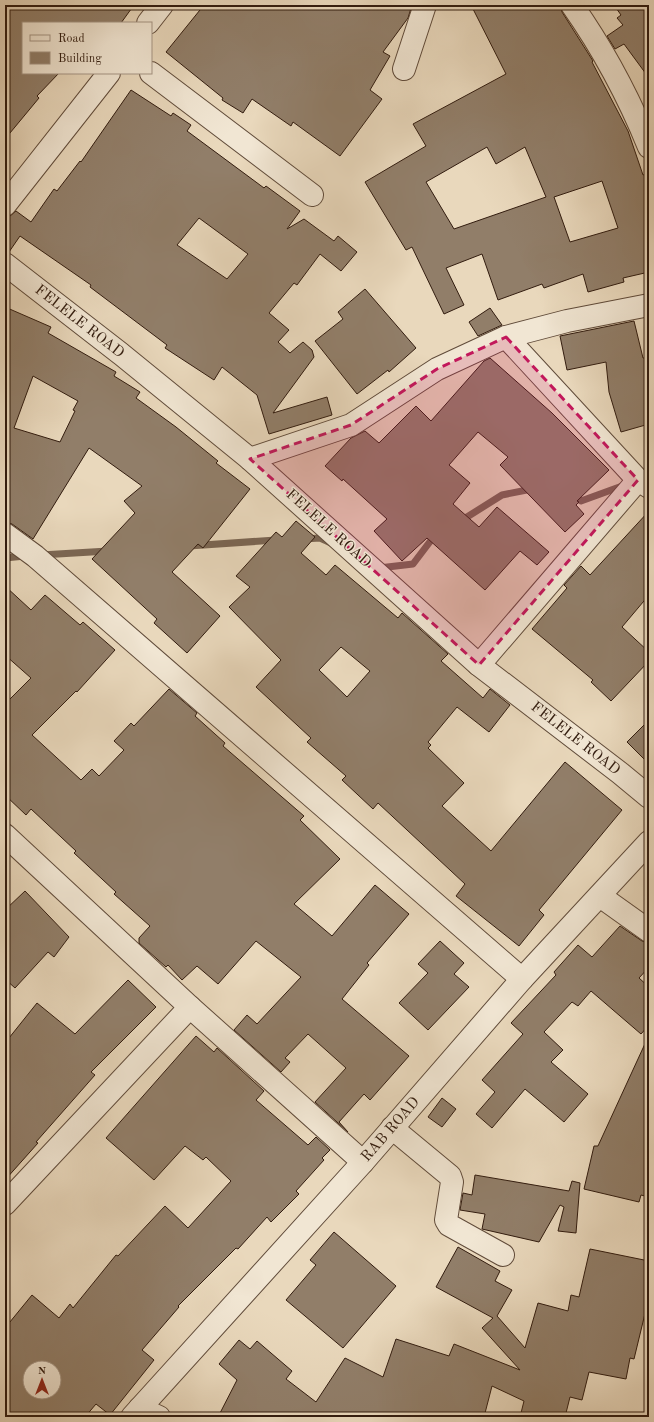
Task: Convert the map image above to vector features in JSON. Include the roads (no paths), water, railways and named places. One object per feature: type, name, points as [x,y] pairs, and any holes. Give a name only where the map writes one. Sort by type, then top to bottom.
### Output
[{"type":"street","points":[[149,22],[162,5]]},
{"type":"street","points":[[404,69],[425,5]]},
{"type":"street","points":[[572,5],[589,29],[643,118],[649,147]]},
{"type":"street","points":[[5,205],[108,74]]},
{"type":"street","points":[[152,74],[312,195]]},
{"type":"street","name":"FELELE ROAD","points":[[5,264],[121,354],[250,459],[479,665],[649,797]]},
{"type":"street","points":[[250,459],[351,425],[437,369],[506,337],[567,321],[649,306]]},
{"type":"street","points":[[479,665],[644,484],[506,337]]},
{"type":"street","points":[[5,534],[35,556],[522,979]]},
{"type":"street","points":[[5,835],[190,1007],[363,1162]]},
{"type":"street","name":"RAB ROAD","points":[[144,1414],[522,979],[649,842]]},
{"type":"street","points":[[600,896],[649,930]]},
{"type":"street","points":[[5,1204],[190,1007]]},
{"type":"street","points":[[392,1128],[446,1171],[450,1176],[452,1182],[446,1220],[449,1225],[503,1255]]},
{"type":"waterway","points":[[572,494],[581,501],[625,485]]},
{"type":"waterway","points":[[459,522],[502,495],[532,489]]},
{"type":"waterway","points":[[379,568],[413,564],[432,539],[437,536]]},
{"type":"waterway","points":[[304,539],[320,538],[331,543]]},
{"type":"waterway","points":[[189,546],[276,540]]},
{"type":"waterway","points":[[41,555],[108,551]]},
{"type":"waterway","points":[[5,558],[25,556]]}]
